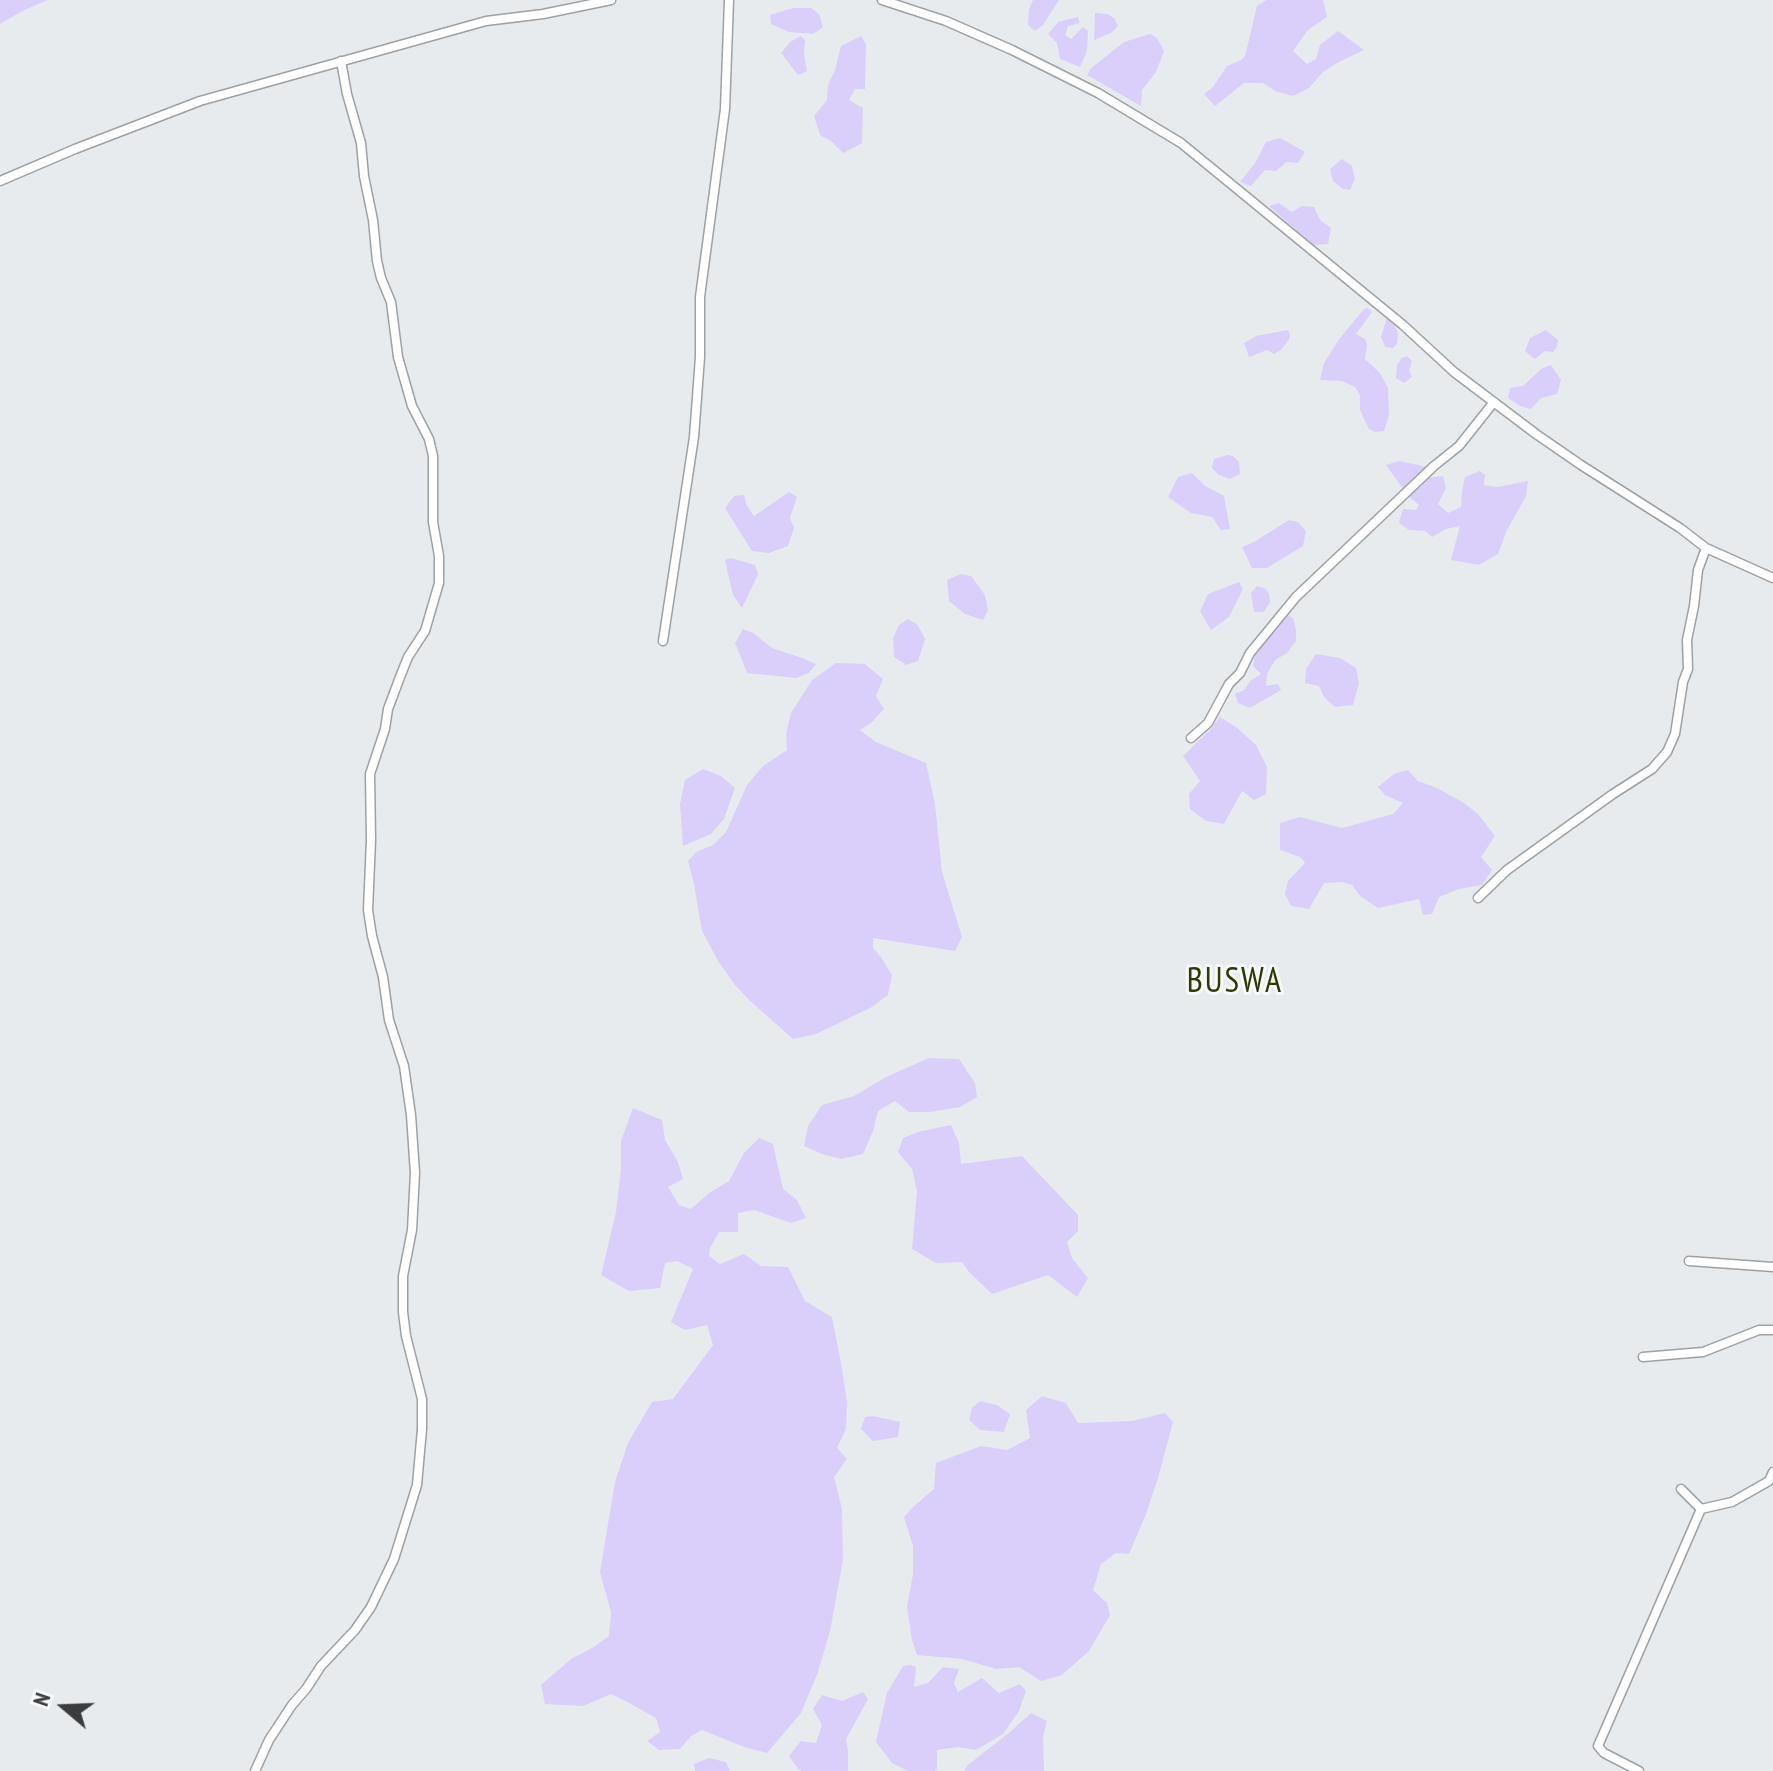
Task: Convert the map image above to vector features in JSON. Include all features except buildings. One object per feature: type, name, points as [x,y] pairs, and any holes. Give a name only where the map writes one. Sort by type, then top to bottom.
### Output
[{"type":"street","points":[[0,181],[200,101],[486,21],[543,14],[611,0]]},
{"type":"street","points":[[663,641],[694,437],[700,357],[700,297],[725,109],[729,0]]},
{"type":"street","points":[[882,0],[946,21],[1012,50],[1098,93],[1181,143],[1494,402],[1581,465],[1706,548],[1773,578]]},
{"type":"street","points":[[255,1771],[280,1721],[321,1666],[355,1630],[376,1596],[394,1559],[417,1485],[422,1429],[422,1399],[403,1312],[403,1276],[412,1230],[415,1173],[411,1115],[404,1066],[389,1020],[368,910],[370,774],[400,677],[408,657],[425,631],[439,583],[439,556],[433,522],[433,456],[429,439],[412,406],[398,357],[391,302],[377,261],[361,143],[341,61]]},
{"type":"street","points":[[1191,738],[1208,723],[1250,653],[1296,597],[1459,446],[1494,402]]},
{"type":"street","points":[[1478,898],[1507,870],[1652,769],[1667,752],[1675,734],[1688,669],[1687,640],[1698,570],[1706,548]]},
{"type":"street","points":[[1689,1261],[1773,1267]]},
{"type":"street","points":[[1643,1357],[1703,1352],[1759,1330],[1773,1330]]},
{"type":"street","points":[[1701,1509],[1732,1502],[1769,1481],[1773,1472]]},
{"type":"street","points":[[1681,1489],[1701,1509]]},
{"type":"street","points":[[1639,1771],[1604,1753],[1598,1746],[1701,1509]]},
{"type":"shaded area","points":[[0,0],[48,0],[0,24]]},
{"type":"shaded area","points":[[1033,0],[1059,0],[1043,25],[1035,31],[1028,25]]},
{"type":"shaded area","points":[[1266,0],[1323,0],[1327,17],[1308,30],[1293,51],[1307,64],[1316,59],[1320,45],[1338,31],[1364,50],[1323,72],[1309,88],[1293,96],[1275,91],[1263,83],[1244,83],[1215,106],[1204,94],[1213,87],[1227,66],[1245,56],[1257,6]]},
{"type":"shaded area","points":[[793,8],[811,8],[819,14],[823,27],[813,34],[789,32],[771,24],[770,15]]},
{"type":"shaded area","points":[[1095,13],[1107,14],[1114,18],[1118,26],[1111,33],[1094,40]]},
{"type":"shaded area","points":[[1078,17],[1080,23],[1068,26],[1065,35],[1071,39],[1083,27],[1088,31],[1087,51],[1080,67],[1060,59],[1057,43],[1048,34],[1058,22]]},
{"type":"shaded area","points":[[1150,34],[1157,38],[1164,51],[1156,72],[1142,90],[1141,106],[1087,75],[1090,69],[1124,42]]},
{"type":"shaded area","points":[[801,36],[805,40],[807,71],[798,75],[781,53],[790,42]]},
{"type":"shaded area","points":[[861,36],[866,44],[865,89],[855,89],[849,100],[863,108],[862,143],[843,153],[820,135],[814,116],[827,100],[828,85],[841,46]]},
{"type":"shaded area","points":[[1280,138],[1305,152],[1298,163],[1286,162],[1276,171],[1265,170],[1251,186],[1240,182],[1266,142]]},
{"type":"shaded area","points":[[1342,159],[1352,166],[1355,179],[1350,190],[1333,181],[1330,169]]},
{"type":"shaded area","points":[[1279,203],[1292,212],[1302,206],[1314,207],[1320,220],[1331,228],[1328,244],[1313,245],[1269,206]]},
{"type":"shaded area","points":[[1368,308],[1372,312],[1356,334],[1365,339],[1365,359],[1380,373],[1388,388],[1389,415],[1384,431],[1375,432],[1369,429],[1360,410],[1360,395],[1355,387],[1342,381],[1320,380],[1324,363],[1340,338]]},
{"type":"shaded area","points":[[1387,318],[1398,333],[1397,344],[1393,348],[1385,347],[1381,337]]},
{"type":"shaded area","points":[[1288,330],[1289,339],[1281,350],[1274,354],[1267,350],[1249,357],[1244,343],[1256,336]]},
{"type":"shaded area","points":[[1546,330],[1558,340],[1557,347],[1553,352],[1545,351],[1535,359],[1525,351],[1530,338]]},
{"type":"shaded area","points":[[1407,356],[1412,361],[1409,370],[1412,377],[1404,383],[1396,378],[1397,365]]},
{"type":"shaded area","points":[[1551,365],[1561,380],[1557,394],[1541,398],[1531,409],[1508,398],[1510,388],[1523,386],[1541,369]]},
{"type":"shaded area","points":[[1228,455],[1239,462],[1240,474],[1230,479],[1212,468],[1214,459]]},
{"type":"shaded area","points":[[1399,461],[1427,467],[1426,478],[1443,476],[1446,488],[1438,504],[1448,513],[1461,507],[1465,477],[1480,471],[1485,475],[1484,485],[1497,487],[1528,481],[1526,496],[1498,554],[1479,565],[1451,560],[1460,526],[1432,537],[1425,531],[1409,530],[1399,523],[1403,509],[1416,510],[1419,505],[1408,496],[1386,465]]},
{"type":"shaded area","points":[[1192,473],[1204,485],[1224,496],[1230,529],[1221,530],[1212,517],[1191,513],[1168,497],[1178,477]]},
{"type":"shaded area","points":[[789,492],[797,497],[790,518],[794,528],[788,546],[769,553],[752,551],[725,508],[734,496],[744,495],[754,516]]},
{"type":"shaded area","points":[[1289,520],[1298,522],[1306,531],[1303,546],[1267,568],[1252,568],[1242,547]]},
{"type":"shaded area","points":[[731,558],[755,565],[758,574],[742,608],[733,595],[725,560]]},
{"type":"shaded area","points":[[961,574],[971,576],[985,595],[988,610],[983,620],[965,614],[949,601],[947,580]]},
{"type":"shaded area","points":[[1239,582],[1243,589],[1229,617],[1211,630],[1200,611],[1208,594]]},
{"type":"shaded area","points":[[1257,586],[1266,589],[1269,594],[1270,602],[1264,612],[1254,612],[1251,593]]},
{"type":"shaded area","points":[[1287,615],[1293,618],[1296,641],[1287,653],[1275,660],[1267,674],[1266,686],[1278,684],[1281,690],[1250,708],[1238,703],[1235,694],[1261,674],[1253,666],[1255,654]]},
{"type":"shaded area","points":[[908,619],[917,624],[925,639],[918,661],[906,665],[894,657],[893,638],[899,625]]},
{"type":"shaded area","points":[[743,629],[772,648],[816,664],[809,673],[796,678],[747,673],[735,643]]},
{"type":"shaded area","points":[[1316,654],[1340,658],[1356,668],[1359,683],[1353,705],[1335,707],[1324,697],[1319,686],[1305,683],[1306,669]]},
{"type":"shaded area","points":[[836,663],[865,664],[883,679],[876,696],[884,709],[860,730],[876,742],[926,763],[935,804],[942,872],[962,937],[955,951],[873,938],[873,948],[892,975],[888,995],[872,1007],[816,1034],[793,1039],[749,1000],[718,961],[702,931],[688,861],[696,852],[713,845],[726,832],[747,785],[763,766],[787,750],[786,734],[791,713],[812,680]]},
{"type":"shaded area","points":[[1220,717],[1256,745],[1267,767],[1266,794],[1254,800],[1242,791],[1224,824],[1206,821],[1190,809],[1189,794],[1200,781],[1183,756]]},
{"type":"shaded area","points":[[703,769],[721,776],[735,788],[724,819],[711,834],[683,846],[680,804],[685,780]]},
{"type":"shaded area","points":[[1408,770],[1418,781],[1464,803],[1478,814],[1495,836],[1481,857],[1492,870],[1482,885],[1439,897],[1432,914],[1423,915],[1419,899],[1378,908],[1360,896],[1352,885],[1343,882],[1324,883],[1309,909],[1291,906],[1285,894],[1288,881],[1305,863],[1300,857],[1280,850],[1280,823],[1300,817],[1342,828],[1393,814],[1403,803],[1385,795],[1378,787],[1394,774]]},
{"type":"shaded area","points":[[929,1058],[959,1059],[975,1083],[977,1097],[960,1107],[930,1112],[909,1112],[895,1101],[878,1111],[863,1154],[841,1159],[804,1146],[808,1126],[822,1105],[854,1096],[886,1077]]},
{"type":"shaded area","points":[[633,1108],[662,1120],[665,1140],[678,1162],[683,1179],[668,1187],[679,1205],[691,1209],[729,1181],[744,1153],[759,1138],[773,1144],[783,1189],[797,1200],[806,1218],[791,1223],[754,1210],[738,1213],[738,1232],[719,1232],[709,1256],[720,1264],[744,1254],[761,1266],[788,1267],[805,1301],[832,1317],[847,1402],[846,1429],[837,1448],[847,1459],[834,1477],[842,1509],[843,1560],[830,1631],[818,1672],[801,1713],[767,1753],[702,1730],[691,1736],[680,1749],[659,1750],[647,1741],[660,1732],[656,1718],[631,1704],[611,1694],[583,1706],[545,1704],[541,1685],[571,1659],[609,1636],[611,1612],[600,1572],[615,1482],[628,1443],[652,1402],[673,1399],[713,1345],[707,1325],[685,1330],[671,1322],[693,1269],[677,1261],[665,1263],[660,1288],[629,1291],[601,1275],[616,1212],[621,1141]]},
{"type":"shaded area","points":[[951,1125],[959,1143],[961,1164],[1022,1156],[1078,1215],[1078,1231],[1067,1242],[1072,1258],[1088,1278],[1077,1297],[1048,1275],[992,1294],[962,1262],[936,1263],[912,1249],[917,1191],[912,1169],[898,1152],[903,1138]]},
{"type":"shaded area","points":[[1042,1396],[1066,1403],[1078,1423],[1132,1421],[1165,1413],[1173,1422],[1146,1514],[1129,1554],[1116,1553],[1101,1564],[1093,1590],[1107,1603],[1110,1615],[1089,1651],[1062,1675],[1041,1681],[1019,1667],[996,1669],[962,1659],[917,1655],[907,1607],[913,1574],[913,1546],[904,1517],[934,1489],[936,1463],[981,1446],[1007,1450],[1030,1438],[1026,1410]]},
{"type":"shaded area","points":[[980,1401],[997,1405],[1010,1414],[1004,1432],[980,1430],[969,1420],[972,1408]]},
{"type":"shaded area","points":[[865,1417],[900,1422],[898,1437],[873,1441],[861,1429]]},
{"type":"shaded area","points":[[903,1666],[916,1667],[914,1687],[928,1683],[943,1667],[959,1669],[954,1683],[958,1692],[982,1678],[999,1693],[1020,1684],[1026,1691],[1019,1711],[1003,1734],[976,1750],[958,1747],[937,1750],[935,1771],[908,1771],[892,1763],[876,1742],[887,1693]]},
{"type":"shaded area","points":[[863,1692],[868,1699],[846,1739],[848,1771],[798,1769],[789,1756],[801,1741],[816,1743],[822,1725],[813,1709],[822,1695],[842,1701]]},
{"type":"shaded area","points":[[1031,1713],[1047,1721],[1043,1737],[1044,1771],[964,1771],[968,1765]]},
{"type":"shaded area","points":[[709,1758],[726,1762],[730,1771],[695,1771],[694,1764]]},
{"type":"district","name":"BUSWA","points":[[1235,982]]}]
